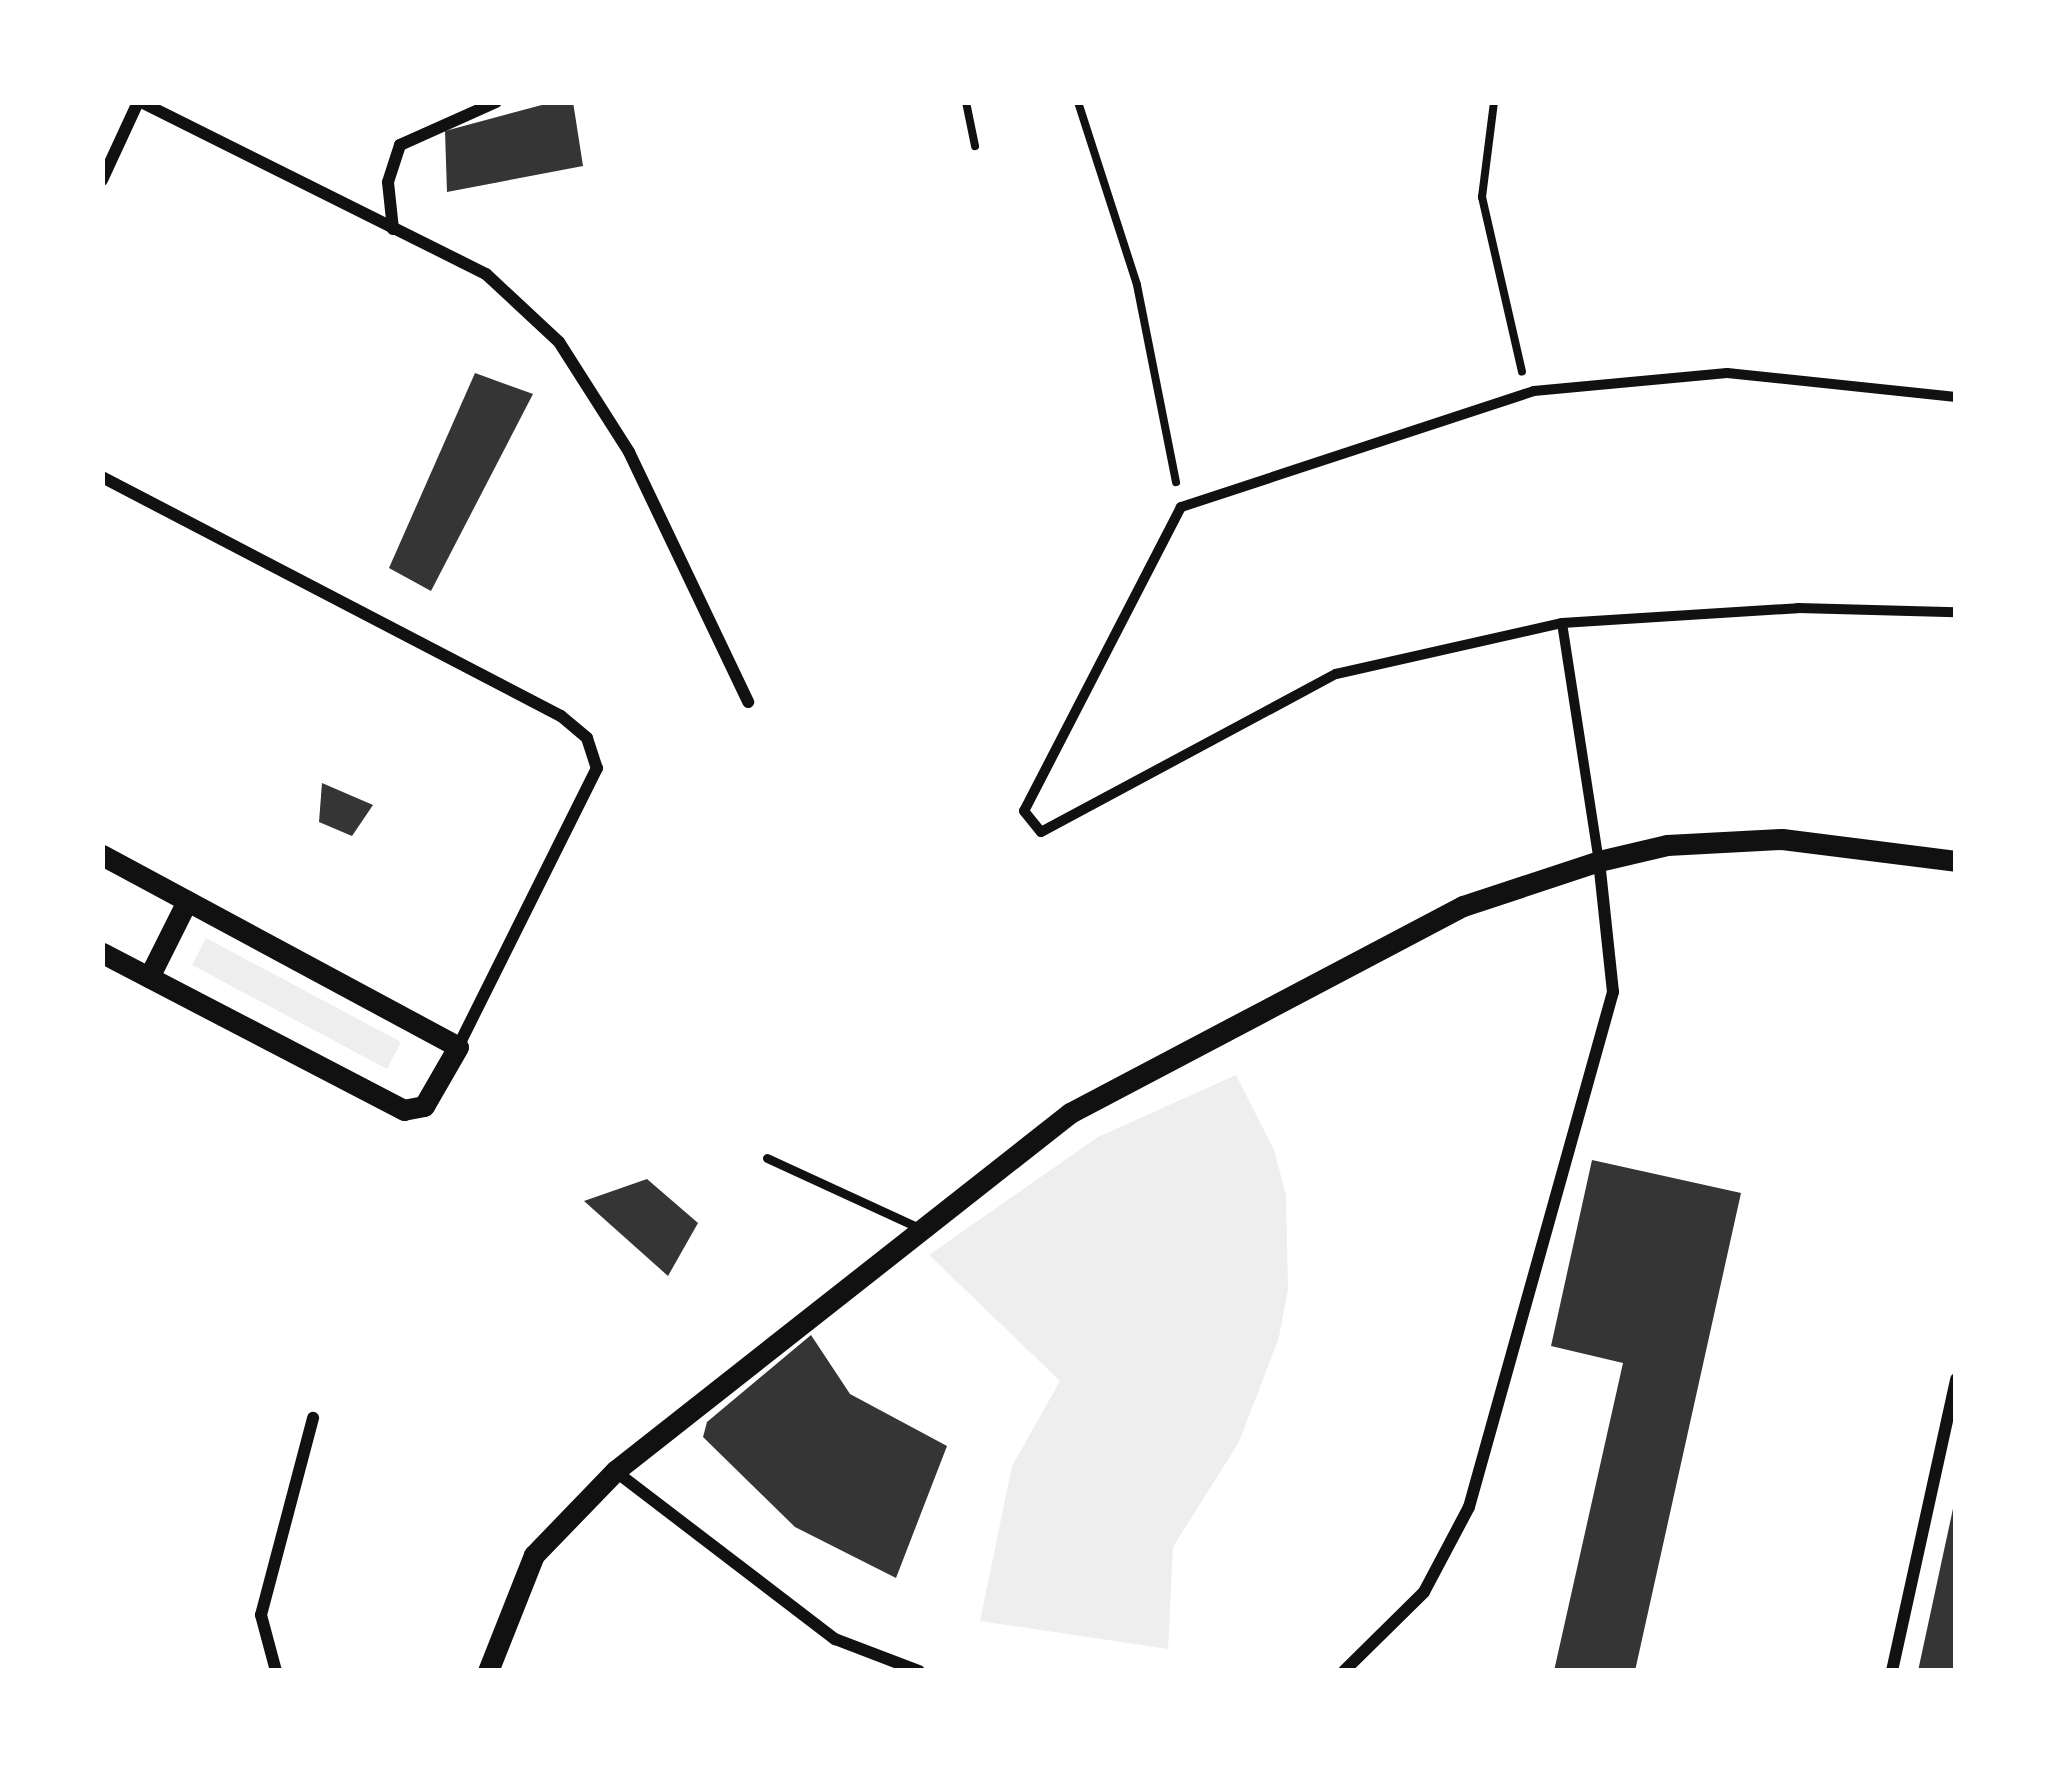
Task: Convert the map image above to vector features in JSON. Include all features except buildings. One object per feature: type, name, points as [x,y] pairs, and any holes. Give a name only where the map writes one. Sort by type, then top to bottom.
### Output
[{"type":"street","points":[[102,180],[140,102],[486,274],[559,342],[629,452],[748,702]]},
{"type":"street","points":[[393,229],[388,182],[400,145],[496,102]]},
{"type":"street","points":[[1956,397],[1727,373],[1527,392],[1181,507],[1024,811],[1041,832],[1336,674],[1562,623],[1798,608],[1956,612]]},
{"type":"street","points":[[102,477],[561,716],[586,738],[597,768],[424,1106],[404,1110],[102,953]]},
{"type":"street","points":[[1344,1671],[1424,1592],[1469,1507],[1612,992],[1599,861],[1562,623]]},
{"type":"street","points":[[488,1671],[534,1555],[615,1472],[919,1228],[1070,1114],[1463,906],[1599,861],[1667,845],[1782,839],[1956,861]]},
{"type":"street","points":[[102,855],[458,1047]]},
{"type":"street","points":[[149,977],[187,901]]},
{"type":"street","points":[[1892,1671],[1956,1379]]},
{"type":"street","points":[[276,1671],[261,1616],[313,1418]]},
{"type":"street","points":[[615,1472],[835,1639],[919,1671]]},
{"type":"lane","points":[[767,1158],[919,1228]]},
{"type":"path","points":[[966,102],[975,146]]},
{"type":"path","points":[[1078,102],[1137,285],[1181,507]]},
{"type":"path","points":[[1494,102],[1483,196],[1527,392]]},
{"type":"shaded area","points":[[206,938],[401,1042],[387,1069],[192,965]]},
{"type":"shaded area","points":[[1236,1075],[1274,1150],[1286,1195],[1288,1289],[1279,1337],[1239,1442],[1173,1547],[1168,1649],[980,1621],[1012,1466],[1060,1381],[929,1255],[1098,1137]]}]
